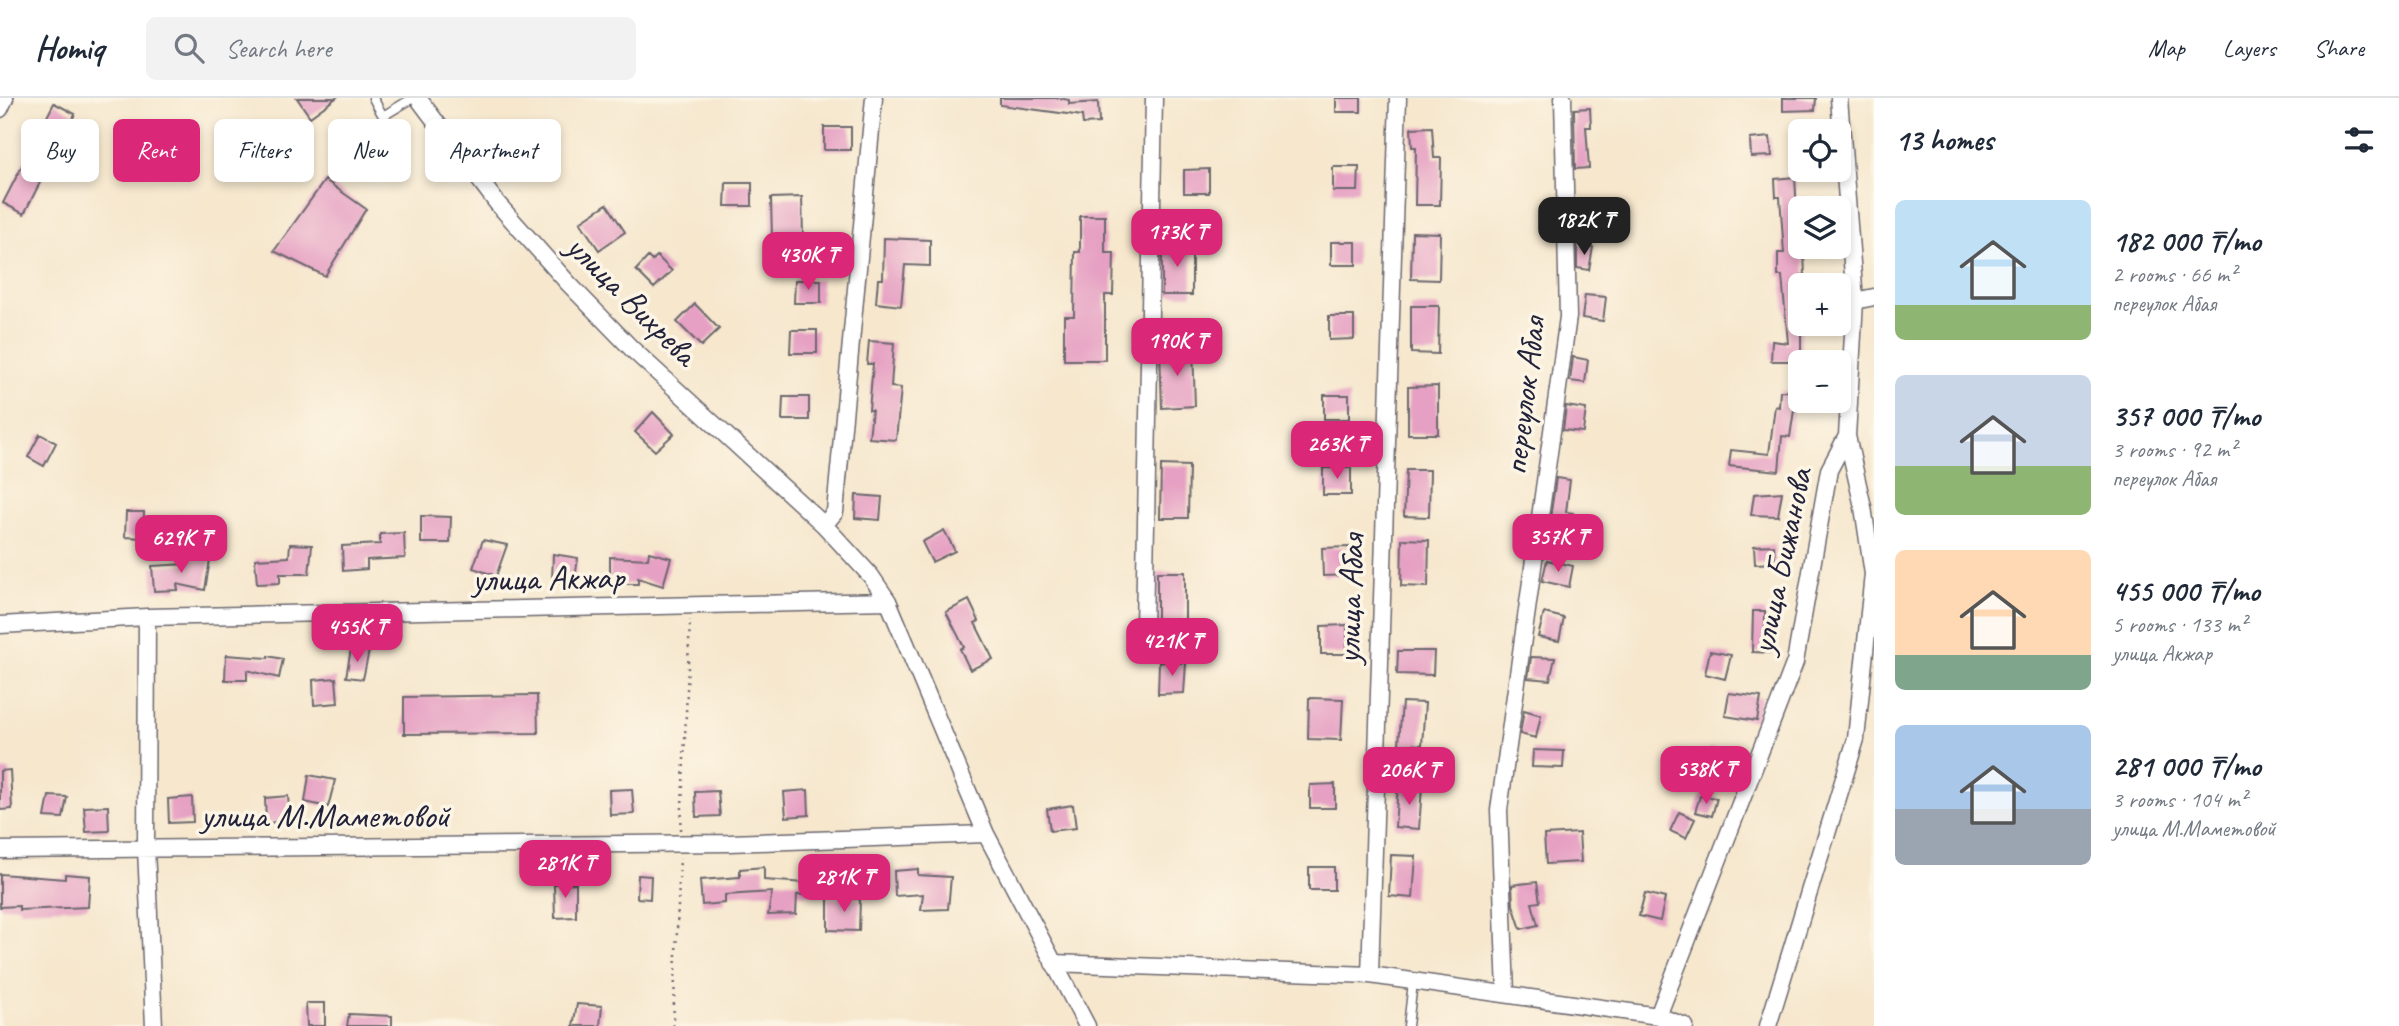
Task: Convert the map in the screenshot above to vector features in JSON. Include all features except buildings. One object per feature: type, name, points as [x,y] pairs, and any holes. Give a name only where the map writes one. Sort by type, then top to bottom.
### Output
[{"type":"street","points":[[0,109],[5,98]]},
{"type":"street","name":"улица Вихрева","points":[[415,98],[497,203],[568,283],[632,349],[824,525],[871,576],[888,601],[986,834],[1087,1026]]},
{"type":"street","points":[[824,525],[835,512],[874,98]]},
{"type":"street","points":[[1144,629],[1154,98]]},
{"type":"street","name":"улица Абая","points":[[1370,975],[1398,98]]},
{"type":"street","name":"переулок Абая","points":[[1506,993],[1499,810],[1567,317],[1563,98]]},
{"type":"street","name":"улица Бижанова","points":[[1658,1016],[1795,662],[1829,470],[1847,436],[1855,301],[1839,98]]},
{"type":"street","points":[[1855,301],[1874,297]]},
{"type":"street","points":[[1768,1026],[1856,739],[1873,575],[1869,504],[1847,436]]},
{"type":"street","name":"улица Акжар","points":[[0,625],[146,617],[888,601]]},
{"type":"street","points":[[146,617],[146,848],[154,1026]]},
{"type":"street","name":"улица М.Маметовой","points":[[0,850],[681,843],[986,834]]},
{"type":"street","points":[[1054,963],[1370,975],[1658,1016],[1685,1026]]},
{"type":"lane","points":[[373,98],[383,116],[415,98]]},
{"type":"lane","points":[[1408,1026],[1413,982]]},
{"type":"path","points":[[673,1026],[690,606]]}]
